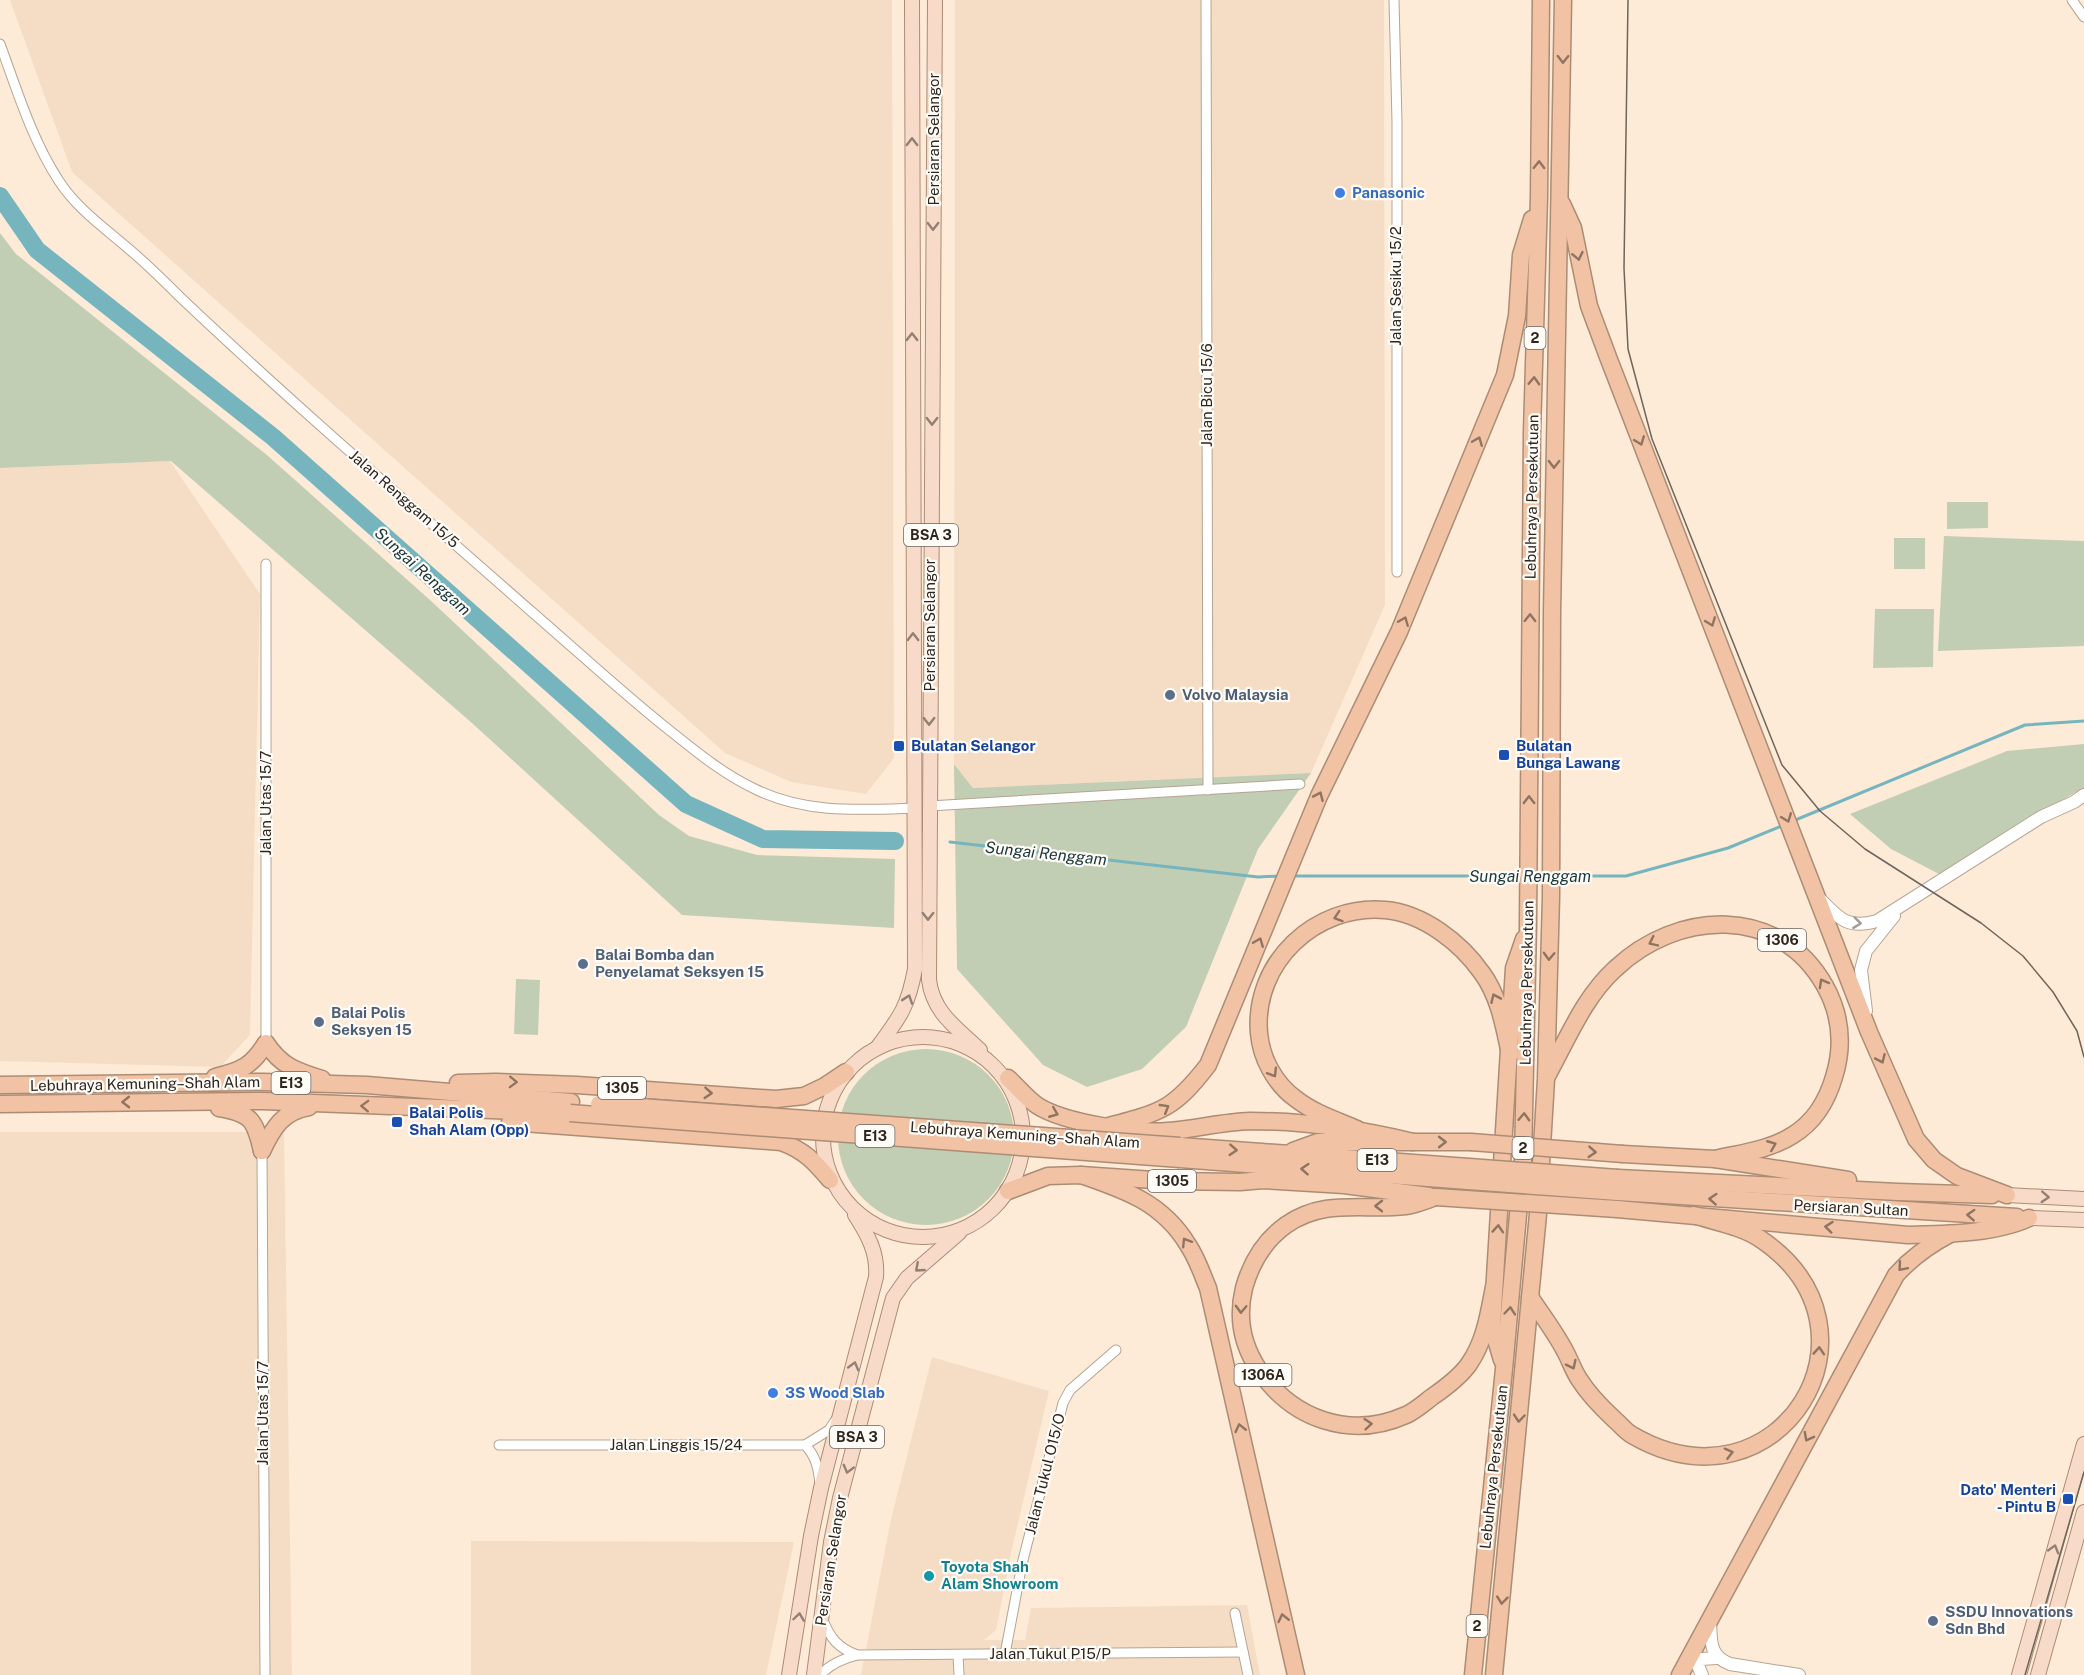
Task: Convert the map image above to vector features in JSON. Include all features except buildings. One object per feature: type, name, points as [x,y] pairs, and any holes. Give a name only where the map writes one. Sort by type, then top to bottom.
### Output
[{"type":"highway","name":"Lebuhraya Persekutuan","points":[[1473,1675],[1523,1160],[1529,859],[1532,432],[1539,197],[1541,0]]},
{"type":"highway","name":"Lebuhraya Persekutuan","points":[[1494,1675],[1538,1214],[1545,1079],[1551,897],[1552,612],[1563,0]]},
{"type":"highway","points":[[1110,1126],[1152,1115],[1168,1107],[1189,1090],[1209,1065],[1319,796],[1399,632],[1505,375],[1517,315],[1521,255],[1539,197]]},
{"type":"highway","points":[[1561,201],[1573,228],[1589,306],[1869,1032],[1916,1139],[1934,1160],[1957,1176],[2007,1195]]},
{"type":"highway","points":[[1357,1129],[1312,1111],[1294,1098],[1270,1070],[1260,1045],[1258,1018],[1262,994],[1269,975],[1297,938],[1317,925],[1338,916],[1362,910],[1386,910],[1408,915],[1433,927],[1469,957],[1484,975],[1498,1005],[1510,1054]]},
{"type":"highway","points":[[1504,1370],[1492,1326],[1494,1287],[1514,968],[1528,925]]},
{"type":"highway","name":"1306","points":[[1545,1079],[1590,998],[1614,969],[1643,946],[1675,931],[1704,925],[1732,925],[1762,931],[1783,941],[1803,955],[1815,968],[1834,1002],[1840,1038],[1839,1060],[1833,1080],[1817,1114],[1794,1135],[1767,1148],[1715,1159]]},
{"type":"highway","points":[[191,1083],[233,1073],[250,1064],[266,1043],[276,1057],[287,1066],[340,1084]]},
{"type":"highway","name":"1305","points":[[392,1086],[496,1082],[577,1085],[776,1099],[804,1096],[846,1072]]},
{"type":"highway","points":[[1008,1078],[1038,1106],[1072,1119],[1132,1131],[1166,1131],[1247,1121],[1287,1122],[1357,1129],[1413,1142]]},
{"type":"highway","name":"Lebuhraya Kemuning–Shah Alam","points":[[0,1085],[191,1083],[392,1086],[570,1108],[1180,1153],[1286,1154],[1618,1193]]},
{"type":"highway","points":[[184,1101],[236,1111],[250,1118],[258,1131],[262,1151]]},
{"type":"highway","name":"Lebuhraya Kemuning–Shah Alam","points":[[0,1104],[263,1101],[401,1107],[570,1108]]},
{"type":"highway","points":[[262,1151],[271,1132],[280,1121],[296,1109],[330,1104]]},
{"type":"highway","points":[[401,1107],[511,1122],[781,1142],[806,1153],[830,1180]]},
{"type":"highway","points":[[1286,1154],[1318,1142],[1471,1142],[1715,1159],[1856,1181],[1898,1192]]},
{"type":"highway","name":"Lebuhraya Kemuning–Shah Alam","points":[[1180,1153],[1217,1162],[1468,1174]]},
{"type":"highway","points":[[1217,1162],[1263,1180],[1344,1185],[1436,1197],[1618,1193],[1694,1215],[1757,1237],[1792,1266],[1801,1278],[1813,1305],[1819,1327],[1818,1364],[1808,1395],[1787,1422],[1764,1441],[1726,1455],[1697,1456],[1668,1451],[1631,1435],[1599,1404],[1578,1378],[1565,1351],[1530,1297]]},
{"type":"highway","points":[[1008,1191],[1048,1176],[1081,1175],[1120,1188],[1143,1199],[1176,1227],[1190,1247],[1208,1288],[1296,1675]]},
{"type":"highway","name":"1305","points":[[1081,1175],[1168,1181],[1263,1180]]},
{"type":"highway","name":"Persiaran Sultan","points":[[1618,1193],[1898,1192],[2007,1195]]},
{"type":"highway","name":"Persiaran Sultan","points":[[1618,1193],[2030,1218]]},
{"type":"highway","name":"1306A","points":[[1436,1197],[1407,1206],[1342,1206],[1311,1212],[1287,1225],[1265,1244],[1248,1272],[1240,1303],[1241,1328],[1251,1358],[1270,1386],[1299,1410],[1337,1425],[1372,1425],[1406,1415],[1447,1387],[1469,1364],[1488,1322],[1494,1287]]},
{"type":"highway","points":[[1694,1215],[1877,1233],[1950,1234],[2014,1225],[2030,1218]]},
{"type":"highway","points":[[1680,1675],[1896,1275],[1909,1259],[1950,1234]]},
{"type":"main road","name":"Persiaran Selangor","points":[[877,1048],[903,1012],[910,994],[915,969],[912,0]]},
{"type":"main road","name":"Persiaran Selangor","points":[[935,0],[928,969],[931,994],[940,1012],[980,1050]]},
{"type":"main road","points":[[1817,896],[1840,918],[1850,923],[1862,925],[1877,921],[2041,817],[2081,800]]},
{"type":"main road","points":[[1869,1032],[1861,970],[1866,951],[1902,906]]},
{"type":"main road","points":[[931,1039],[980,1050],[1008,1078],[1023,1115],[1023,1155],[1008,1191],[988,1214],[963,1230],[938,1237],[913,1238],[889,1232],[870,1223],[852,1210],[838,1195],[830,1180],[823,1140],[825,1117],[830,1098],[846,1072],[864,1055],[877,1048],[905,1041],[931,1039]]},
{"type":"main road","name":"Persiaran Sultan","points":[[2007,1195],[2084,1199]]},
{"type":"main road","name":"Persiaran Selangor","points":[[789,1675],[821,1488],[876,1277],[877,1262],[866,1232],[852,1210]]},
{"type":"main road","name":"Persiaran Sultan","points":[[2030,1218],[2084,1220]]},
{"type":"main road","name":"Persiaran Selangor","points":[[814,1675],[831,1542],[840,1498],[893,1298],[907,1278],[963,1230]]},
{"type":"main road","points":[[2018,1673],[2084,1444]]},
{"type":"main road","points":[[2038,1675],[2084,1512]]},
{"type":"main road","points":[[1710,1620],[1711,1644],[1717,1658]]},
{"type":"main road","points":[[2044,1675],[2048,1639]]},
{"type":"main road","points":[[1702,1675],[1698,1666],[1701,1659],[1706,1657],[1717,1658],[1730,1664],[1799,1675]]},
{"type":"street","name":"Jalan Bicu 15/6","points":[[1206,0],[1208,790]]},
{"type":"street","name":"Jalan Sesiku 15/2","points":[[1394,0],[1397,122],[1397,572]]},
{"type":"street","points":[[2072,0],[2084,17]]},
{"type":"street","name":"Jalan Renggam 15/5","points":[[0,44],[39,145],[59,182],[78,205],[137,255],[265,376],[639,706],[708,761],[736,779],[774,798],[842,811],[914,808]]},
{"type":"street","name":"Jalan Utas 15/7","points":[[266,564],[266,1043]]},
{"type":"street","points":[[929,806],[1300,784]]},
{"type":"street","name":"Jalan Utas 15/7","points":[[262,1151],[265,1675]]},
{"type":"street","name":"Jalan Tukul O15/O","points":[[1005,1654],[1022,1564],[1063,1403],[1070,1390],[1116,1350]]},
{"type":"street","points":[[821,1488],[817,1461],[812,1451],[805,1445],[829,1430],[842,1410]]},
{"type":"street","name":"Jalan Linggis 15/24","points":[[499,1445],[805,1445]]},
{"type":"street","points":[[1235,1613],[1248,1675]]},
{"type":"street","points":[[822,1617],[834,1642],[844,1650],[857,1655]]},
{"type":"street","name":"Jalan Tukul P15/P","points":[[857,1655],[1243,1652]]},
{"type":"street","points":[[958,1654],[959,1675]]},
{"type":"street","points":[[820,1675],[831,1664],[857,1655]]},
{"type":"shaded area","points":[[10,0],[892,0],[894,758],[866,794],[791,782],[725,753],[72,172]]},
{"type":"shaded area","points":[[955,0],[1384,0],[1385,605],[1311,773],[973,788],[954,764]]},
{"type":"shaded area","points":[[170,461],[260,594],[250,1035],[220,1067],[0,1061],[0,468]]},
{"type":"shaded area","points":[[0,1132],[284,1132],[292,1675],[0,1675]]},
{"type":"shaded area","points":[[932,1357],[1049,1391],[1011,1553],[996,1630],[984,1640],[1025,1640],[1031,1608],[1247,1605],[1260,1675],[861,1675],[891,1519]]},
{"type":"shaded area","points":[[471,1541],[794,1542],[766,1675],[471,1675]]},
{"type":"green space","points":[[0,233],[16,254],[268,456],[430,600],[659,815],[689,836],[757,855],[895,859],[894,928],[682,915],[473,724],[171,461],[0,468]]},
{"type":"green space","points":[[1947,502],[1988,502],[1988,528],[1947,529]]},
{"type":"green space","points":[[1944,536],[2084,541],[2084,646],[1938,651]]},
{"type":"green space","points":[[1894,538],[1925,538],[1925,569],[1894,569]]},
{"type":"green space","points":[[1875,609],[1934,609],[1933,667],[1873,668]]},
{"type":"green space","points":[[2084,744],[2084,789],[1939,874],[1891,849],[1850,814],[2007,751]]},
{"type":"green space","points":[[954,764],[973,788],[1311,773],[1258,849],[1186,1027],[1142,1069],[1087,1087],[1043,1065],[957,969]]},
{"type":"green space","points":[[516,979],[540,980],[538,1035],[514,1034]]},
{"type":"green space","points":[[926,1049],[960,1056],[975,1064],[988,1075],[999,1088],[1007,1103],[1014,1137],[1007,1171],[999,1186],[988,1199],[975,1210],[960,1218],[926,1225],[892,1218],[877,1210],[864,1199],[853,1186],[845,1171],[838,1137],[845,1103],[853,1088],[864,1075],[877,1064],[892,1056]]},
{"type":"waterway","name":"Sungai Renggam","points":[[0,196],[37,250],[273,437],[686,804],[763,839],[895,841]]},
{"type":"waterway","name":"Sungai Renggam","points":[[1793,821],[2025,725],[2084,721]]},
{"type":"waterway","name":"Sungai Renggam","points":[[1556,876],[1626,876],[1728,848],[1784,825]]},
{"type":"waterway","name":"Sungai Renggam","points":[[950,842],[1258,877],[1280,876]]},
{"type":"waterway","name":"Sungai Renggam","points":[[1292,876],[1523,876]]},
{"type":"tram line","points":[[1628,0],[1624,268],[1628,349],[1652,439],[1782,765],[1820,811],[1865,849],[1981,923],[2023,956],[2053,992],[2077,1031],[2084,1057]]},
{"type":"tram line","points":[[2025,1675],[2084,1472]]},
{"type":"place","name":"Panasonic","points":[[1340,193]]},
{"type":"place","name":"Volvo Malaysia","points":[[1170,695]]},
{"type":"place","name":"Bulatan Selangor","points":[[899,746]]},
{"type":"place","name":"Bulatan Bunga Lawang","points":[[1504,755]]},
{"type":"place","name":"Balai Bomba dan Penyelamat Seksyen 15","points":[[583,964]]},
{"type":"place","name":"Balai Polis Seksyen 15","points":[[319,1022]]},
{"type":"place","name":"Balai Polis Shah Alam (Opp)","points":[[397,1122]]},
{"type":"place","name":"3S Wood Slab","points":[[773,1393]]},
{"type":"place","name":"Dato' Menteri - Pintu B","points":[[2068,1499]]},
{"type":"place","name":"Toyota Shah Alam Showroom","points":[[929,1576]]},
{"type":"place","name":"SSDU Innovations Sdn Bhd","points":[[1933,1621]]}]
